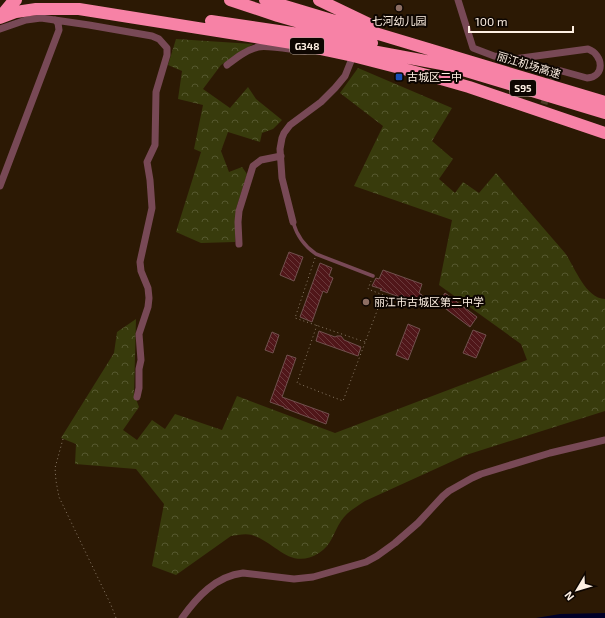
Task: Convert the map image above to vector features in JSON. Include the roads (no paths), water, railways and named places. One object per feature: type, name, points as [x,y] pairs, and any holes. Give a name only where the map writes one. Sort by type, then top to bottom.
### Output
[{"type":"highway","points":[[0,18],[16,0]]},
{"type":"highway","points":[[230,0],[278,16],[444,59]]},
{"type":"highway","points":[[265,0],[444,59]]},
{"type":"highway","points":[[319,0],[444,59]]},
{"type":"highway","points":[[0,18],[13,10],[34,3],[67,1],[299,34],[372,51],[444,59]]},
{"type":"highway","name":"G348","points":[[0,18],[16,12],[36,9],[78,9],[292,43],[427,74],[543,108],[605,133]]},
{"type":"highway","name":"丽江机场高速","points":[[444,59],[605,102]]},
{"type":"highway","name":"S95","points":[[444,59],[605,113]]},
{"type":"street","points":[[458,0],[473,48],[479,51],[494,56],[514,59],[588,49],[596,54],[601,66],[599,72],[590,78],[558,70],[553,72]]},
{"type":"street","points":[[0,29],[26,20],[41,18],[89,24],[152,36],[159,39],[167,48],[167,55],[156,92],[155,145],[147,162],[152,208],[140,262],[141,271],[148,288],[149,298],[148,307],[139,334],[141,360],[139,369],[140,383],[137,397]]},
{"type":"street","points":[[0,186],[59,30],[58,23],[55,20]]},
{"type":"street","points":[[227,65],[240,56],[257,48],[268,46],[306,51],[312,47]]},
{"type":"street","points":[[293,222],[282,178],[282,138],[290,125],[321,102],[335,88],[345,76],[353,56]]},
{"type":"street","points":[[240,244],[238,222],[239,211],[253,166],[261,160],[281,156]]},
{"type":"street","points":[[182,618],[204,592],[218,580],[229,575],[243,573],[301,579],[366,562],[382,553],[395,543],[418,523],[443,496],[464,482],[481,474],[550,453],[605,440]]},
{"type":"lane","points":[[293,222],[303,243],[316,254],[373,276]]},
{"type":"water","points":[[605,613],[605,618],[536,618],[560,614]]},
{"type":"tunnel","points":[[544,104],[553,72]]},
{"type":"place","name":"七河幼儿园","points":[[399,8]]},
{"type":"place","name":"古城区二中","points":[[399,77]]},
{"type":"place","name":"丽江市古城区第二中学","points":[[366,302]]}]
